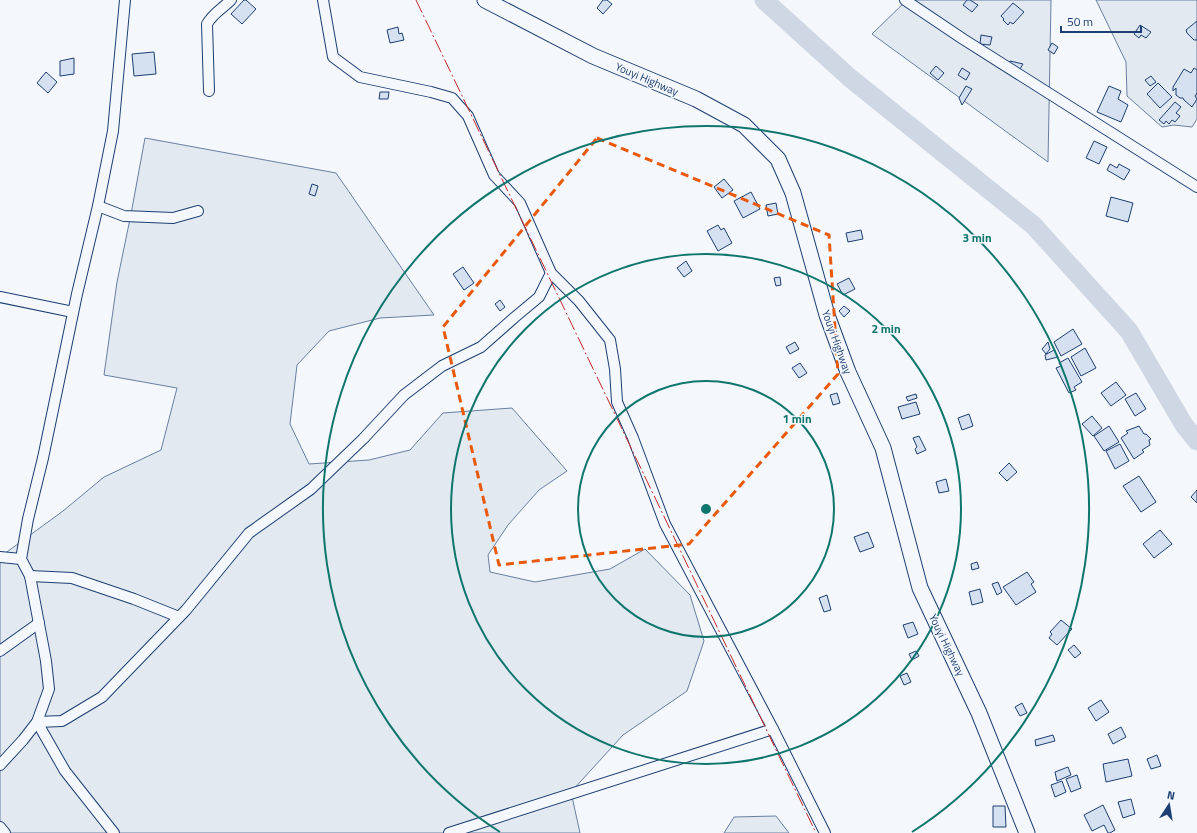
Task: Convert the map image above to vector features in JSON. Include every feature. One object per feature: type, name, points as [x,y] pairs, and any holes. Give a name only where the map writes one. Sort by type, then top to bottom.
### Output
[{"type":"main road","name":"Youyi Highway","points":[[485,0],[593,56],[696,99],[744,125],[778,159],[792,193],[827,315],[848,372],[882,448],[920,588],[979,713],[1028,833]]},
{"type":"street","points":[[0,765],[37,722],[48,689],[46,661],[30,576],[21,559],[28,519],[43,458],[73,312],[98,206],[113,131],[125,0]]},
{"type":"street","points":[[209,90],[207,24],[212,16],[223,9],[231,0]]},
{"type":"street","points":[[324,0],[333,57],[360,77],[452,98],[468,116],[494,175],[520,203],[551,273],[579,301],[610,340],[615,369],[617,402],[633,438],[666,524],[773,729],[825,833]]},
{"type":"street","points":[[905,0],[983,52],[1197,187]]},
{"type":"street","points":[[98,206],[124,216],[173,218],[198,211]]},
{"type":"street","points":[[37,722],[62,721],[102,697],[179,617],[249,533],[312,489],[364,439],[404,395],[442,366],[481,347],[539,297],[551,273]]},
{"type":"street","points":[[0,297],[73,312]]},
{"type":"street","points":[[0,557],[21,559]]},
{"type":"street","points":[[30,576],[72,578],[134,599],[179,617]]},
{"type":"street","points":[[0,651],[38,623]]},
{"type":"street","points":[[37,722],[65,771],[114,833]]},
{"type":"street","points":[[449,833],[773,729]]},
{"type":"street","points":[[0,828],[5,833]]},
{"type":"highlighted area","points":[[597,138],[829,235],[838,374],[689,544],[499,565],[443,327]]},
{"type":"shaded area","points":[[907,0],[1051,0],[1048,162],[872,34]]},
{"type":"shaded area","points":[[1096,0],[1197,0],[1197,119],[1192,127],[1174,125],[1162,127],[1127,96],[1126,62]]},
{"type":"shaded area","points":[[145,138],[336,173],[434,315],[380,318],[329,331],[297,365],[290,424],[309,464],[369,460],[410,450],[443,413],[512,408],[567,471],[539,490],[508,525],[488,555],[490,572],[535,582],[610,569],[645,549],[690,595],[704,641],[687,691],[623,735],[571,792],[580,833],[0,833],[0,557],[63,511],[104,477],[161,450],[177,388],[104,375],[117,282]]},
{"type":"shaded area","points":[[776,816],[789,833],[724,833],[734,817]]},
{"type":"building","points":[[244,0],[256,9],[242,24],[231,14]]},
{"type":"building","points":[[603,0],[607,0],[612,4],[603,14],[597,8]]},
{"type":"building","points":[[967,0],[970,0],[978,5],[972,12],[963,5]]},
{"type":"building","points":[[1013,3],[1024,12],[1013,24],[1010,22],[1008,25],[1001,16]]},
{"type":"building","points":[[1197,21],[1197,40],[1194,40],[1186,30]]},
{"type":"building","points":[[1140,25],[1151,32],[1146,38],[1141,35],[1139,38],[1134,34]]},
{"type":"building","points":[[398,27],[399,34],[402,33],[404,40],[390,43],[387,30]]},
{"type":"building","points":[[981,35],[992,37],[990,45],[980,44]]},
{"type":"building","points":[[1052,43],[1058,47],[1054,54],[1048,50]]},
{"type":"building","points":[[154,52],[156,74],[134,76],[132,54]]},
{"type":"building","points":[[74,58],[74,74],[60,76],[60,61]]},
{"type":"building","points":[[1010,61],[1023,64],[1017,74],[1006,68]]},
{"type":"building","points":[[936,66],[944,73],[938,80],[930,73]]},
{"type":"building","points":[[962,68],[970,73],[966,80],[958,75]]},
{"type":"building","points":[[1194,68],[1197,70],[1197,93],[1195,96],[1197,99],[1192,107],[1183,98],[1176,95],[1176,88],[1173,91],[1173,87],[1184,69],[1191,73]]},
{"type":"building","points":[[46,72],[57,82],[48,93],[37,83]]},
{"type":"building","points":[[1151,76],[1156,82],[1150,86],[1145,80]]},
{"type":"building","points":[[1158,83],[1172,97],[1160,108],[1147,94]]},
{"type":"building","points":[[966,86],[972,89],[962,105],[959,98]]},
{"type":"building","points":[[1109,86],[1121,91],[1118,99],[1128,105],[1121,122],[1097,112]]},
{"type":"building","points":[[380,92],[389,92],[388,99],[379,99]]},
{"type":"building","points":[[1175,102],[1181,107],[1176,113],[1180,116],[1175,122],[1172,120],[1169,124],[1166,121],[1164,124],[1159,120]]},
{"type":"building","points":[[1094,141],[1107,147],[1099,164],[1086,158]]},
{"type":"building","points":[[1110,164],[1117,168],[1119,164],[1130,170],[1124,180],[1107,170]]},
{"type":"building","points":[[724,179],[733,190],[722,198],[714,187]]},
{"type":"building","points":[[312,184],[318,186],[315,196],[309,194]]},
{"type":"building","points":[[751,192],[760,209],[743,218],[734,201]]},
{"type":"building","points":[[1111,197],[1133,203],[1128,222],[1106,216]]},
{"type":"building","points":[[776,203],[778,214],[768,216],[766,205]]},
{"type":"building","points":[[718,225],[721,230],[724,228],[732,243],[718,251],[707,231]]},
{"type":"building","points":[[861,230],[863,239],[848,242],[846,233]]},
{"type":"building","points":[[686,261],[692,271],[684,277],[677,268]]},
{"type":"building","points":[[463,267],[474,283],[464,290],[453,274]]},
{"type":"building","points":[[780,277],[781,285],[776,286],[774,278]]},
{"type":"building","points":[[849,278],[855,289],[843,295],[837,284]]},
{"type":"building","points":[[500,300],[505,307],[500,311],[495,304]]},
{"type":"building","points":[[844,306],[850,311],[844,317],[839,311]]},
{"type":"building","points":[[1073,329],[1082,344],[1061,356],[1054,342]]},
{"type":"building","points":[[795,342],[799,349],[790,354],[786,347]]},
{"type":"building","points":[[1048,342],[1050,349],[1046,354],[1042,349]]},
{"type":"building","points":[[1085,348],[1096,368],[1081,376],[1071,357]]},
{"type":"building","points":[[1054,350],[1058,357],[1046,360],[1045,355]]},
{"type":"building","points":[[1068,358],[1082,382],[1074,387],[1076,390],[1069,393],[1056,368],[1061,366],[1059,363]]},
{"type":"building","points":[[800,363],[807,373],[799,378],[792,368]]},
{"type":"building","points":[[1116,382],[1126,395],[1111,406],[1101,393]]},
{"type":"building","points":[[837,393],[840,403],[833,405],[830,395]]},
{"type":"building","points":[[1136,393],[1146,409],[1135,416],[1125,399]]},
{"type":"building","points":[[916,394],[917,398],[908,401],[906,397]]},
{"type":"building","points":[[916,402],[920,414],[902,419],[898,407]]},
{"type":"building","points":[[969,414],[973,426],[962,430],[958,418]]},
{"type":"building","points":[[1092,416],[1102,428],[1093,436],[1082,424]]},
{"type":"building","points":[[1109,426],[1119,442],[1104,451],[1094,436]]},
{"type":"building","points":[[1139,426],[1144,434],[1151,439],[1149,440],[1150,445],[1142,450],[1144,452],[1134,459],[1121,438],[1128,433],[1126,431]]},
{"type":"building","points":[[919,436],[926,450],[917,454],[915,449],[917,447],[913,438]]},
{"type":"building","points":[[1120,444],[1129,461],[1115,469],[1106,451]]},
{"type":"building","points":[[1009,463],[1017,472],[1007,481],[999,473]]},
{"type":"building","points":[[1139,476],[1156,502],[1141,512],[1123,486]]},
{"type":"building","points":[[946,479],[949,491],[939,493],[936,482]]},
{"type":"building","points":[[1197,490],[1197,503],[1191,497]]},
{"type":"building","points":[[1160,530],[1172,544],[1154,558],[1143,544]]},
{"type":"building","points":[[868,532],[874,547],[860,552],[854,537]]},
{"type":"building","points":[[977,562],[979,568],[972,570],[971,564]]},
{"type":"building","points":[[1027,572],[1034,582],[1031,584],[1036,592],[1016,605],[1003,587]]},
{"type":"building","points":[[998,582],[1002,592],[997,595],[992,584]]},
{"type":"building","points":[[980,589],[983,602],[972,605],[969,592]]},
{"type":"building","points":[[827,595],[831,610],[824,612],[819,598]]},
{"type":"building","points":[[1061,620],[1072,629],[1057,645],[1049,638],[1052,634],[1050,632]]},
{"type":"building","points":[[913,622],[918,634],[908,638],[903,625]]},
{"type":"building","points":[[1074,645],[1081,653],[1075,658],[1068,650]]},
{"type":"building","points":[[916,651],[919,656],[912,660],[909,654]]},
{"type":"building","points":[[907,673],[911,682],[904,685],[900,676]]},
{"type":"building","points":[[1101,700],[1109,712],[1096,721],[1088,708]]},
{"type":"building","points":[[1022,703],[1027,713],[1020,716],[1015,707]]},
{"type":"building","points":[[1121,727],[1126,737],[1113,744],[1108,734]]},
{"type":"building","points":[[1053,735],[1055,741],[1036,746],[1035,740]]},
{"type":"building","points":[[1157,755],[1161,766],[1151,769],[1147,759]]},
{"type":"building","points":[[1128,759],[1132,776],[1106,782],[1103,764]]},
{"type":"building","points":[[1068,767],[1071,775],[1057,781],[1055,772]]},
{"type":"building","points":[[1077,775],[1081,788],[1071,792],[1066,779]]},
{"type":"building","points":[[1062,781],[1066,792],[1055,797],[1051,785]]},
{"type":"building","points":[[1131,799],[1135,814],[1123,818],[1118,802]]},
{"type":"building","points":[[1103,805],[1115,830],[1110,833],[1108,833],[1104,825],[1092,831],[1084,815]]},
{"type":"building","points":[[993,806],[1005,806],[1006,827],[993,827]]},
{"type":"waterway","points":[[764,0],[850,78],[1033,225],[1129,331],[1184,425],[1197,441]]},
{"type":"power","points":[[416,0],[816,833]]}]
